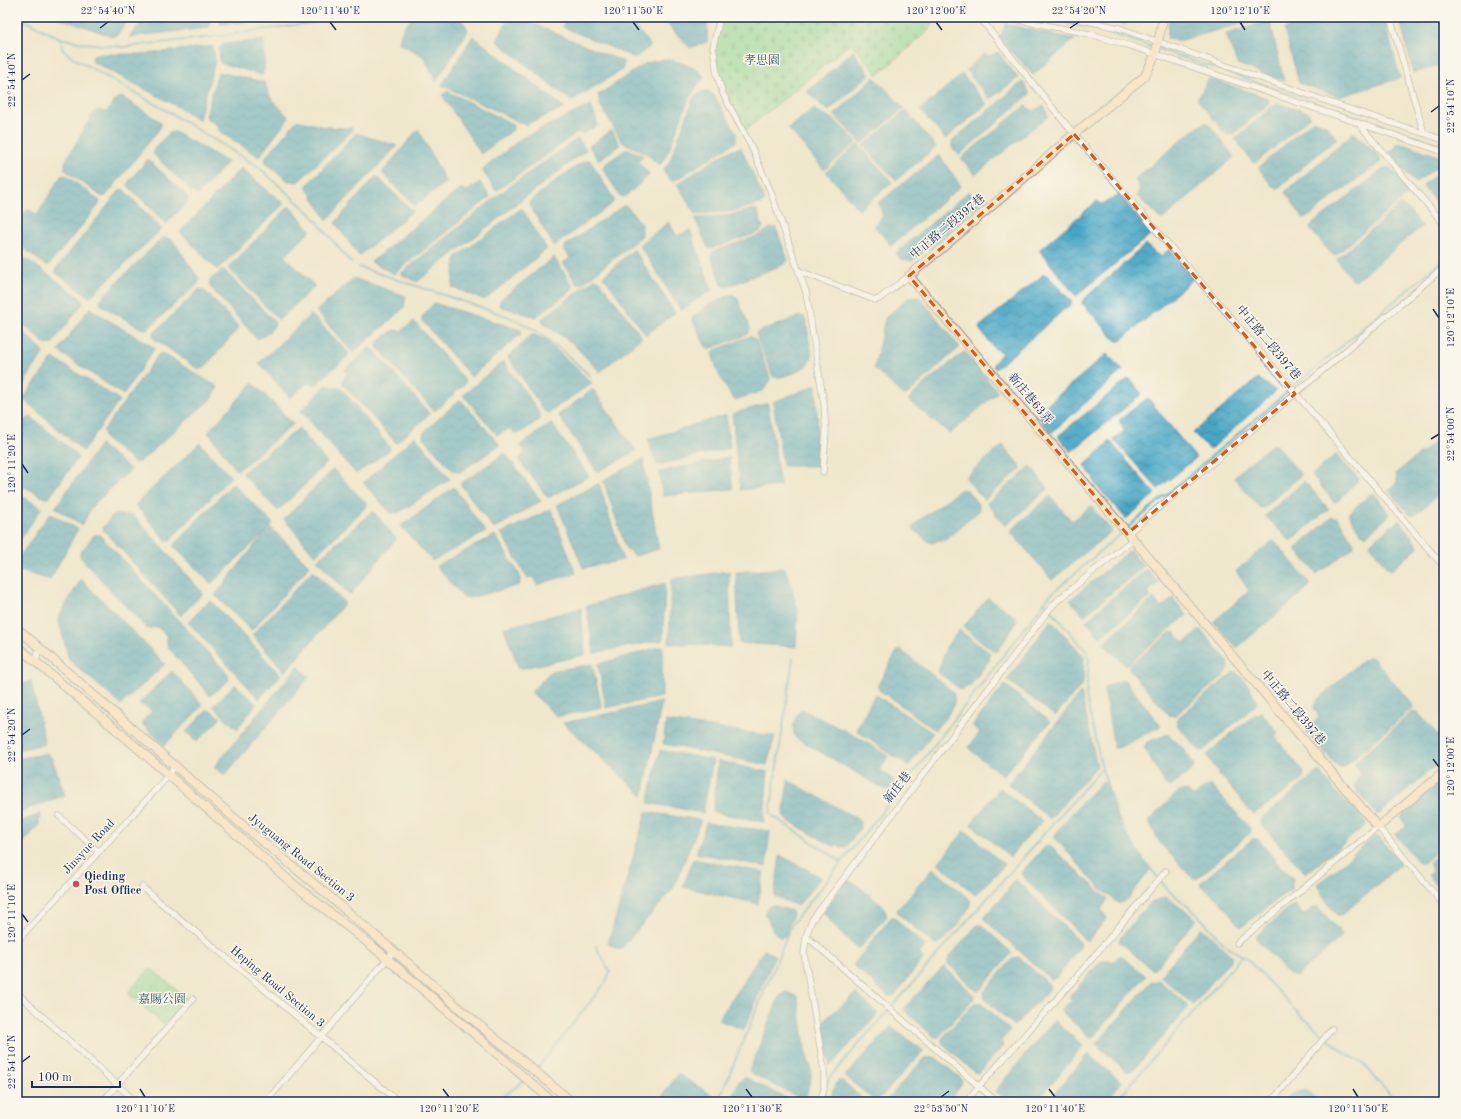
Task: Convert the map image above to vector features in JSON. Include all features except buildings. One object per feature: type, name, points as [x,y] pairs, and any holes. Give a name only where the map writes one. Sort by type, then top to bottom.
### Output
[{"type":"street","points":[[315,18],[324,17]]},
{"type":"street","points":[[720,17],[713,47],[717,75],[723,94],[751,146],[770,190],[799,271],[811,316],[824,405],[826,431],[823,472]]},
{"type":"street","name":"中正路二段397巷","points":[[979,17],[1074,134],[1444,567]]},
{"type":"street","points":[[1004,17],[1090,34],[1131,46],[1444,152]]},
{"type":"street","points":[[1069,17],[1119,28],[1346,108],[1444,140]]},
{"type":"street","name":"中正路二段397巷","points":[[909,276],[1074,134],[1145,76],[1155,55],[1162,17]]},
{"type":"street","points":[[1390,17],[1424,133]]},
{"type":"street","points":[[1359,123],[1444,224]]},
{"type":"street","name":"新庄巷","points":[[820,1102],[824,1089],[824,1070],[804,954],[806,936],[812,920],[840,882],[1047,612],[1058,600],[1444,267]]},
{"type":"street","points":[[799,271],[875,300],[879,299],[909,276]]},
{"type":"street","name":"新庄巷63弄","points":[[909,276],[1130,537]]},
{"type":"street","name":"中正路二段397巷","points":[[1130,537],[1378,827]]},
{"type":"street","name":"Jyuguang Road Section 3","points":[[17,628],[247,829],[324,891],[460,1010],[572,1102]]},
{"type":"street","name":"Jyuguang Road Section 3","points":[[17,646],[292,883],[387,960],[553,1102]]},
{"type":"street","points":[[36,662],[38,647]]},
{"type":"street","name":"Jinsyue Road","points":[[17,941],[99,852],[175,766]]},
{"type":"street","points":[[1237,943],[1444,772]]},
{"type":"street","points":[[59,816],[99,852]]},
{"type":"street","points":[[1378,827],[1444,905]]},
{"type":"street","points":[[965,1102],[1073,981],[1166,872]]},
{"type":"street","name":"Heping Road Section 3","points":[[142,887],[321,1039],[399,1102]]},
{"type":"street","points":[[806,936],[997,1102]]},
{"type":"street","points":[[266,1102],[321,1039],[394,951]]},
{"type":"street","points":[[17,994],[136,1102]]},
{"type":"street","points":[[102,1102],[193,999]]},
{"type":"street","points":[[1271,1102],[1332,1029]]},
{"type":"highlighted area","points":[[1074,134],[1295,394],[1127,534],[909,276]]},
{"type":"green space","name":"孝思園","points":[[722,17],[932,17],[931,28],[878,75],[851,43],[745,131],[724,91],[717,70],[715,47]]},
{"type":"green space","name":"嘉賜公園","points":[[149,970],[153,970],[185,997],[185,1001],[166,1023],[163,1024],[130,995],[129,991]]},
{"type":"water","points":[[56,17],[132,17],[115,37]]},
{"type":"water","points":[[146,17],[210,17],[208,28],[129,37]]},
{"type":"water","points":[[221,17],[281,17],[220,25]]},
{"type":"water","points":[[441,17],[461,20],[468,31],[436,81],[423,56],[399,43],[403,28],[411,20],[415,18]]},
{"type":"water","points":[[509,17],[517,17],[624,62],[622,70],[571,101],[497,41]]},
{"type":"water","points":[[565,17],[628,17],[651,46],[635,58],[563,27]]},
{"type":"water","points":[[660,17],[705,17],[708,21],[707,42],[690,48]]},
{"type":"water","points":[[1096,17],[1138,17],[1124,24]]},
{"type":"water","points":[[1169,17],[1265,17],[1179,41],[1167,38]]},
{"type":"water","points":[[1326,17],[1384,17],[1400,78],[1340,97],[1299,83],[1284,29]]},
{"type":"water","points":[[1399,17],[1444,17],[1444,64],[1413,73]]},
{"type":"water","points":[[1270,20],[1284,81],[1237,64],[1226,34]]},
{"type":"water","points":[[1006,24],[1075,39],[1033,75],[999,38]]},
{"type":"water","points":[[473,36],[565,108],[525,125],[442,85]]},
{"type":"water","points":[[264,40],[264,70],[262,75],[220,63],[219,49],[223,44]]},
{"type":"water","points":[[213,46],[215,61],[199,120],[173,104],[93,62],[92,57],[95,54],[146,54]]},
{"type":"water","points":[[853,51],[870,74],[828,111],[807,92]]},
{"type":"water","points":[[998,52],[1018,78],[990,99],[966,70],[984,54],[989,56]]},
{"type":"water","points":[[664,59],[691,67],[701,73],[704,77],[690,96],[669,150],[660,166],[647,154],[622,142],[600,105],[598,95],[646,63]]},
{"type":"water","points":[[218,72],[264,82],[270,96],[289,118],[259,157],[220,132],[216,124],[207,119],[206,115]]},
{"type":"water","points":[[962,74],[987,104],[945,139],[920,110]]},
{"type":"water","points":[[874,77],[904,108],[862,144],[834,115]]},
{"type":"water","points":[[1212,79],[1268,98],[1269,104],[1235,133],[1227,135],[1197,99],[1208,80]]},
{"type":"water","points":[[1023,81],[1030,94],[959,155],[952,148],[952,141]]},
{"type":"water","points":[[447,91],[513,124],[513,130],[481,154],[442,95]]},
{"type":"water","points":[[703,91],[708,91],[714,95],[736,132],[736,142],[674,181],[671,181],[664,173],[664,169],[669,163],[694,97]]},
{"type":"water","points":[[122,97],[161,122],[161,127],[106,196],[102,197],[65,170],[65,162],[94,112],[98,110],[107,112],[117,98]]},
{"type":"water","points":[[1276,103],[1308,112],[1310,117],[1257,162],[1253,163],[1235,139]]},
{"type":"water","points":[[591,105],[598,125],[583,134],[578,132],[496,191],[482,170],[522,138]]},
{"type":"water","points":[[1044,105],[1048,116],[975,175],[961,158],[1025,106],[1034,111]]},
{"type":"water","points":[[813,109],[835,120],[857,142],[824,170],[788,128]]},
{"type":"water","points":[[906,110],[936,147],[896,180],[863,146]]},
{"type":"water","points":[[297,120],[326,127],[352,128],[351,132],[298,182],[288,181],[266,163],[265,158]]},
{"type":"water","points":[[1313,120],[1326,125],[1337,138],[1277,189],[1273,187],[1258,168]]},
{"type":"water","points":[[1205,122],[1209,124],[1234,157],[1163,219],[1160,219],[1137,196],[1140,189],[1135,179]]},
{"type":"water","points":[[418,129],[446,182],[415,206],[382,173]]},
{"type":"water","points":[[612,130],[620,145],[598,160],[589,146]]},
{"type":"water","points":[[175,132],[228,162],[197,196],[154,155],[153,150],[169,133]]},
{"type":"water","points":[[1354,132],[1380,157],[1381,162],[1310,216],[1303,218],[1285,192]]},
{"type":"water","points":[[356,133],[397,146],[327,220],[306,186]]},
{"type":"water","points":[[578,138],[586,150],[417,282],[400,274],[510,186]]},
{"type":"water","points":[[1399,142],[1444,158],[1444,162],[1415,183],[1389,153]]},
{"type":"water","points":[[858,144],[892,182],[859,210],[826,172]]},
{"type":"water","points":[[741,147],[765,201],[763,203],[734,211],[695,214],[677,184],[727,152]]},
{"type":"water","points":[[627,148],[644,156],[638,162],[649,173],[648,176],[625,197],[620,196],[603,169],[604,165]]},
{"type":"water","points":[[939,155],[961,186],[891,246],[874,225],[883,216],[878,203]]},
{"type":"water","points":[[148,159],[188,197],[187,203],[166,224],[128,186],[129,181]]},
{"type":"water","points":[[586,160],[590,160],[614,199],[613,203],[554,246],[529,205],[530,201],[559,178]]},
{"type":"water","points":[[1386,167],[1392,169],[1410,190],[1410,193],[1336,255],[1333,255],[1311,231],[1310,226]]},
{"type":"water","points":[[241,168],[284,204],[217,270],[180,232]]},
{"type":"water","points":[[1444,168],[1444,212],[1423,187],[1424,184]]},
{"type":"water","points":[[66,175],[100,201],[99,205],[49,265],[45,265],[17,243],[17,228],[26,211],[30,210],[37,215],[61,176]]},
{"type":"water","points":[[376,176],[413,211],[359,256],[335,223]]},
{"type":"water","points":[[480,182],[490,197],[394,274],[371,262],[461,188],[467,191]]},
{"type":"water","points":[[123,189],[162,229],[90,297],[56,273],[56,269],[120,190]]},
{"type":"water","points":[[969,191],[979,204],[912,261],[901,259],[896,253]]},
{"type":"water","points":[[1120,195],[1151,234],[1076,296],[1039,250],[1097,201],[1102,204]]},
{"type":"water","points":[[1400,205],[1408,209],[1422,226],[1356,281],[1352,280],[1337,260],[1338,258]]},
{"type":"water","points":[[289,206],[311,230],[285,257],[315,286],[279,320],[228,268]]},
{"type":"water","points":[[623,206],[627,206],[642,224],[642,236],[582,284],[577,284],[563,263],[570,258],[564,249],[566,245]]},
{"type":"water","points":[[522,208],[547,249],[485,300],[452,287],[456,257]]},
{"type":"water","points":[[754,209],[757,210],[763,227],[760,232],[710,249],[708,248],[695,219],[731,215]]},
{"type":"water","points":[[669,222],[677,236],[690,230],[712,290],[681,310],[639,245]]},
{"type":"water","points":[[770,228],[776,228],[788,260],[785,264],[726,287],[722,285],[711,256],[712,252],[760,235]]},
{"type":"water","points":[[162,238],[172,239],[199,279],[198,284],[147,329],[142,329],[101,305],[100,299]]},
{"type":"water","points":[[1146,244],[1156,254],[1161,256],[1170,249],[1192,276],[1192,280],[1120,341],[1116,341],[1082,304],[1083,300]]},
{"type":"water","points":[[634,249],[675,313],[646,335],[603,276]]},
{"type":"water","points":[[554,257],[573,286],[572,290],[536,317],[499,306],[501,299]]},
{"type":"water","points":[[25,258],[81,298],[83,303],[52,344],[46,345],[17,318],[17,265]]},
{"type":"water","points":[[224,270],[275,322],[273,328],[263,337],[257,339],[211,288],[209,281]]},
{"type":"water","points":[[1044,274],[1048,276],[1071,301],[1071,305],[997,368],[994,368],[993,364],[1002,353],[994,348],[979,327]]},
{"type":"water","points":[[354,278],[406,296],[404,308],[353,353],[316,311]]},
{"type":"water","points":[[594,279],[599,280],[642,337],[600,372],[572,343],[544,324],[542,319]]},
{"type":"water","points":[[199,289],[204,290],[238,326],[237,330],[204,368],[199,370],[153,338],[153,334]]},
{"type":"water","points":[[732,294],[737,297],[750,328],[749,332],[746,335],[709,349],[705,346],[692,318],[708,305]]},
{"type":"water","points":[[920,297],[960,347],[908,394],[903,395],[874,368],[885,318],[908,298]]},
{"type":"water","points":[[434,303],[521,330],[521,334],[471,377],[422,321],[422,317]]},
{"type":"water","points":[[89,308],[155,348],[123,395],[58,351]]},
{"type":"water","points":[[311,314],[348,352],[348,356],[315,385],[307,383],[290,398],[259,363]]},
{"type":"water","points":[[801,316],[806,320],[812,356],[810,361],[802,369],[790,375],[773,377],[756,335],[757,332]]},
{"type":"water","points":[[414,321],[465,380],[465,384],[436,410],[433,410],[377,347],[377,343],[393,330],[401,331]]},
{"type":"water","points":[[17,327],[42,349],[43,354],[19,391],[17,391]]},
{"type":"water","points":[[532,334],[545,339],[592,383],[548,413],[544,411],[508,357]]},
{"type":"water","points":[[750,336],[756,340],[771,380],[763,391],[735,400],[732,398],[719,375],[712,354],[715,350]]},
{"type":"water","points":[[369,348],[374,350],[430,414],[396,443],[343,384],[343,379],[347,374],[345,370]]},
{"type":"water","points":[[964,352],[998,392],[950,434],[908,400],[926,382]]},
{"type":"water","points":[[162,353],[218,387],[212,398],[141,461],[135,463],[105,439],[103,431],[158,355]]},
{"type":"water","points":[[1107,354],[1123,370],[1051,433],[1036,414]]},
{"type":"water","points":[[53,358],[120,400],[83,451],[23,399]]},
{"type":"water","points":[[503,361],[535,406],[541,418],[522,432],[516,434],[510,429],[497,435],[463,395]]},
{"type":"water","points":[[1129,378],[1142,394],[1071,452],[1058,436]]},
{"type":"water","points":[[1258,378],[1276,391],[1210,450],[1193,433]]},
{"type":"water","points":[[253,383],[294,424],[237,471],[208,432]]},
{"type":"water","points":[[326,385],[342,389],[391,449],[356,474],[301,411]]},
{"type":"water","points":[[816,385],[819,466],[783,466],[773,402]]},
{"type":"water","points":[[593,389],[636,451],[597,472],[558,415]]},
{"type":"water","points":[[1148,398],[1196,458],[1158,489],[1113,439],[1124,431],[1119,420]]},
{"type":"water","points":[[459,400],[462,401],[500,445],[459,473],[451,469],[423,437],[424,432]]},
{"type":"water","points":[[768,403],[780,486],[740,490],[732,414]]},
{"type":"water","points":[[726,415],[730,448],[657,465],[648,439]]},
{"type":"water","points":[[31,417],[75,453],[78,458],[49,498],[45,498],[17,483],[17,427],[21,421]]},
{"type":"water","points":[[551,423],[589,476],[548,498],[519,460],[525,452],[520,445]]},
{"type":"water","points":[[299,428],[327,463],[278,511],[242,473]]},
{"type":"water","points":[[1444,434],[1444,490],[1415,515],[1410,515],[1388,490],[1397,482],[1396,473]]},
{"type":"water","points":[[415,436],[450,479],[400,512],[391,513],[363,483]]},
{"type":"water","points":[[1110,441],[1155,494],[1126,519],[1095,484],[1093,477],[1084,466]]},
{"type":"water","points":[[200,443],[231,477],[168,542],[135,505]]},
{"type":"water","points":[[100,444],[131,470],[93,505],[82,525],[55,508]]},
{"type":"water","points":[[1273,444],[1276,445],[1301,476],[1264,507],[1260,508],[1234,478],[1244,467]]},
{"type":"water","points":[[1003,445],[1022,468],[984,500],[965,477]]},
{"type":"water","points":[[505,453],[541,501],[494,529],[460,484]]},
{"type":"water","points":[[1336,454],[1359,479],[1338,501],[1334,502],[1312,475]]},
{"type":"water","points":[[729,457],[733,489],[663,496],[659,472]]},
{"type":"water","points":[[643,459],[659,549],[635,556],[626,549],[603,480]]},
{"type":"water","points":[[1031,466],[1048,489],[1005,526],[987,503]]},
{"type":"water","points":[[333,469],[368,505],[315,556],[284,519]]},
{"type":"water","points":[[1304,481],[1329,509],[1290,541],[1265,516]]},
{"type":"water","points":[[233,483],[273,523],[270,527],[310,566],[251,631],[215,595],[266,531],[211,584],[173,546]]},
{"type":"water","points":[[599,483],[623,560],[583,568],[557,505]]},
{"type":"water","points":[[454,487],[486,532],[432,561],[401,526]]},
{"type":"water","points":[[961,489],[967,490],[979,505],[979,511],[944,541],[938,540],[934,543],[929,542],[914,530],[913,527],[917,522]]},
{"type":"water","points":[[17,493],[42,508],[17,544]]},
{"type":"water","points":[[1370,494],[1375,494],[1390,515],[1366,536],[1361,534],[1348,514]]},
{"type":"water","points":[[1050,496],[1072,521],[1091,506],[1112,531],[1052,580],[1010,531]]},
{"type":"water","points":[[551,509],[576,573],[537,585],[534,577],[527,578],[501,533]]},
{"type":"water","points":[[373,511],[396,539],[350,595],[317,560]]},
{"type":"water","points":[[50,513],[78,529],[50,580],[17,570],[17,560]]},
{"type":"water","points":[[113,515],[133,515],[203,593],[181,616],[102,528]]},
{"type":"water","points":[[1332,517],[1338,518],[1354,543],[1354,547],[1317,574],[1296,550],[1296,548]]},
{"type":"water","points":[[1400,521],[1418,547],[1392,570],[1387,568],[1370,545],[1371,542]]},
{"type":"water","points":[[94,535],[100,535],[228,674],[229,680],[210,696],[167,646],[167,636],[157,627],[147,629],[80,557],[80,553]]},
{"type":"water","points":[[495,535],[520,575],[520,585],[470,598],[463,597],[436,566]]},
{"type":"water","points":[[1275,541],[1310,584],[1310,586],[1237,648],[1213,622],[1249,591],[1236,571],[1271,542]]},
{"type":"water","points":[[1130,550],[1144,566],[1084,616],[1070,600]]},
{"type":"water","points":[[785,568],[798,609],[796,647],[739,643],[736,572]]},
{"type":"water","points":[[1146,569],[1159,582],[1148,592],[1150,597],[1100,637],[1086,621]]},
{"type":"water","points":[[313,570],[345,603],[285,672],[252,635]]},
{"type":"water","points":[[729,571],[731,647],[669,643],[671,579]]},
{"type":"water","points":[[81,579],[165,664],[121,705],[69,660],[58,618]]},
{"type":"water","points":[[665,583],[663,640],[594,653],[586,606]]},
{"type":"water","points":[[988,598],[1015,616],[1017,621],[998,651],[995,652],[963,627]]},
{"type":"water","points":[[1154,598],[1161,608],[1173,598],[1187,615],[1126,666],[1103,643]]},
{"type":"water","points":[[210,600],[281,675],[259,699],[188,622]]},
{"type":"water","points":[[581,608],[585,655],[519,669],[504,628]]},
{"type":"water","points":[[1051,620],[1084,656],[1083,684],[1055,716],[1007,680]]},
{"type":"water","points":[[959,630],[990,653],[990,659],[970,686],[961,690],[938,672],[946,647]]},
{"type":"water","points":[[1201,630],[1228,661],[1228,668],[1225,675],[1176,715],[1170,716],[1129,669],[1129,666],[1171,632],[1174,632],[1182,641],[1185,642]]},
{"type":"water","points":[[663,646],[662,697],[606,708],[598,664]]},
{"type":"water","points":[[900,649],[952,691],[954,696],[953,707],[947,717],[935,730],[879,690],[879,683],[897,651]]},
{"type":"water","points":[[1369,657],[1373,658],[1413,705],[1413,708],[1345,766],[1339,768],[1309,735],[1307,730],[1319,717],[1314,708],[1317,700],[1363,660]]},
{"type":"water","points":[[592,664],[602,707],[557,717],[531,692],[551,671]]},
{"type":"water","points":[[298,666],[309,677],[225,775],[214,767]]},
{"type":"water","points":[[172,671],[203,705],[164,746],[141,723],[152,711],[139,703]]},
{"type":"water","points":[[1234,672],[1241,676],[1248,685],[1257,704],[1203,751],[1199,750],[1177,725],[1176,719]]},
{"type":"water","points":[[31,680],[45,744],[17,750],[17,687]]},
{"type":"water","points":[[1125,680],[1161,726],[1119,748],[1114,748],[1104,689],[1106,686]]},
{"type":"water","points":[[235,684],[256,704],[237,729],[213,706]]},
{"type":"water","points":[[1005,684],[1050,722],[1003,776],[968,748],[980,732],[972,726]]},
{"type":"water","points":[[1081,692],[1097,766],[1050,819],[1008,784]]},
{"type":"water","points":[[876,695],[933,733],[909,765],[857,731],[857,728],[874,696]]},
{"type":"water","points":[[662,702],[643,796],[563,723]]},
{"type":"water","points":[[208,709],[221,718],[197,742],[186,732]]},
{"type":"water","points":[[802,709],[863,740],[888,756],[880,770],[894,780],[890,789],[886,790],[796,738],[793,727],[799,711]]},
{"type":"water","points":[[1261,712],[1278,732],[1275,737],[1303,771],[1304,775],[1300,782],[1254,814],[1220,776],[1207,756],[1232,732]]},
{"type":"water","points":[[1412,712],[1418,713],[1444,741],[1444,758],[1380,814],[1376,814],[1353,786],[1361,774],[1355,764],[1358,759]]},
{"type":"water","points":[[666,721],[775,736],[767,765],[663,744]]},
{"type":"water","points":[[1168,734],[1183,748],[1194,765],[1193,769],[1170,787],[1165,784],[1144,747],[1147,742]]},
{"type":"water","points":[[660,750],[713,760],[703,813],[648,803]]},
{"type":"water","points":[[47,753],[52,758],[65,795],[17,813],[17,759]]},
{"type":"water","points":[[718,761],[768,772],[764,822],[713,812]]},
{"type":"water","points":[[1317,772],[1320,772],[1339,796],[1355,809],[1367,824],[1306,874],[1262,825],[1261,820]]},
{"type":"water","points":[[1444,778],[1444,845],[1424,863],[1419,863],[1395,835],[1406,826],[1401,818],[1405,811]]},
{"type":"water","points":[[788,780],[860,820],[860,829],[846,847],[833,846],[785,819],[783,814]]},
{"type":"water","points":[[1104,781],[1107,784],[1119,825],[1150,870],[1128,899],[1119,904],[1099,887],[1054,837],[1062,825],[1094,789]]},
{"type":"water","points":[[1211,785],[1250,828],[1251,832],[1198,878],[1193,879],[1160,843],[1148,821],[1178,792],[1186,790],[1194,796],[1205,787]]},
{"type":"water","points":[[1000,788],[1042,821],[1010,857],[971,824]]},
{"type":"water","points":[[646,812],[701,820],[673,889],[620,950],[608,944]]},
{"type":"water","points":[[40,814],[39,825],[17,850],[17,823]]},
{"type":"water","points":[[706,823],[770,831],[766,867],[696,853]]},
{"type":"water","points":[[965,830],[1005,865],[975,895],[938,863]]},
{"type":"water","points":[[1375,836],[1379,837],[1399,860],[1400,865],[1342,915],[1337,915],[1323,897],[1318,884]]},
{"type":"water","points":[[1254,838],[1259,840],[1279,865],[1293,878],[1291,889],[1242,927],[1238,925],[1219,900],[1200,885],[1201,882]]},
{"type":"water","points":[[1049,845],[1108,899],[1101,909],[1107,918],[1089,940],[1085,940],[1021,874],[1021,872],[1046,846]]},
{"type":"water","points":[[1444,850],[1444,885],[1441,888],[1436,886],[1428,875],[1432,871],[1429,862]]},
{"type":"water","points":[[780,855],[821,877],[798,906],[774,896]]},
{"type":"water","points":[[693,859],[764,872],[758,904],[683,887]]},
{"type":"water","points":[[933,868],[971,901],[962,920],[945,939],[935,945],[898,914],[897,910]]},
{"type":"water","points":[[847,880],[857,885],[884,907],[887,916],[861,947],[857,948],[840,933],[823,912]]},
{"type":"water","points":[[1014,880],[1017,881],[1081,943],[1080,947],[1056,978],[1051,979],[1048,977],[985,920],[984,917],[1008,890]]},
{"type":"water","points":[[1166,897],[1197,919],[1153,971],[1118,940],[1150,902]]},
{"type":"water","points":[[772,905],[792,911],[793,915],[785,936],[780,938],[773,931],[765,914],[767,908]]},
{"type":"water","points":[[1294,905],[1304,914],[1316,906],[1342,934],[1340,938],[1297,976],[1289,975],[1255,937],[1288,908]]},
{"type":"water","points":[[891,917],[894,917],[925,946],[919,953],[923,959],[895,995],[888,996],[853,965]]},
{"type":"water","points":[[977,925],[982,925],[1012,953],[979,991],[976,991],[947,963],[949,957]]},
{"type":"water","points":[[1201,927],[1233,957],[1193,1005],[1160,976]]},
{"type":"water","points":[[764,950],[775,955],[744,1030],[718,1020]]},
{"type":"water","points":[[1120,955],[1146,976],[1094,1036],[1090,1038],[1061,1011],[1072,999],[1069,997],[1101,961],[1114,961]]},
{"type":"water","points":[[1019,957],[1049,984],[1050,989],[1014,1026],[985,999],[984,992],[1012,959]]},
{"type":"water","points":[[944,966],[974,995],[974,998],[939,1037],[934,1037],[905,1011],[904,1008]]},
{"type":"water","points":[[1159,980],[1186,1004],[1188,1008],[1134,1069],[1127,1072],[1096,1044],[1151,982]]},
{"type":"water","points":[[786,992],[798,997],[805,1047],[811,1070],[811,1078],[806,1097],[802,1099],[752,1074],[749,1071],[779,997]]},
{"type":"water","points":[[856,993],[878,1014],[830,1066],[822,1022]]},
{"type":"water","points":[[981,1002],[1010,1030],[1001,1041],[1003,1046],[979,1073],[974,1072],[942,1043],[942,1038],[974,1003]]},
{"type":"water","points":[[1054,1020],[1083,1046],[1036,1102],[1009,1102],[995,1091]]},
{"type":"water","points":[[891,1027],[924,1051],[876,1102],[845,1076]]},
{"type":"water","points":[[1088,1054],[1122,1082],[1105,1102],[1047,1102]]},
{"type":"water","points":[[935,1057],[962,1079],[961,1086],[947,1102],[885,1102],[924,1058]]},
{"type":"water","points":[[678,1074],[714,1096],[712,1102],[658,1102]]},
{"type":"water","points":[[745,1078],[794,1102],[730,1102],[739,1081]]},
{"type":"water","points":[[839,1080],[844,1082],[866,1102],[829,1102],[835,1084]]},
{"type":"water","points":[[1306,1090],[1321,1102],[1284,1102],[1291,1094]]},
{"type":"waterway","points":[[17,17],[60,38],[83,43],[123,47],[213,37],[351,17]]},
{"type":"waterway","points":[[1040,17],[1104,31],[1155,48]]},
{"type":"waterway","points":[[60,38],[63,50],[75,59],[169,112],[257,166],[311,214],[351,263]]},
{"type":"waterway","points":[[1159,49],[1444,146]]},
{"type":"waterway","points":[[1126,529],[1444,259]]},
{"type":"waterway","points":[[359,267],[507,316],[520,322],[552,342],[590,376]]},
{"type":"waterway","points":[[718,1102],[792,924],[899,791],[1050,595],[1123,532]]},
{"type":"waterway","points":[[1044,602],[1086,651],[1089,660],[1086,696],[1102,768],[1117,816],[1143,859],[1168,890],[1197,914],[1225,945],[1247,959],[1299,1014],[1342,1051],[1363,1063],[1397,1102]]},
{"type":"waterway","points":[[793,658],[770,814],[842,862]]},
{"type":"waterway","points":[[826,1084],[829,1078],[1102,768]]},
{"type":"waterway","points":[[536,1070],[605,983],[610,972],[596,946]]},
{"type":"waterway","points":[[1115,1102],[1242,956]]},
{"type":"waterway","points":[[496,1102],[525,1080]]},
{"type":"place","name":"Qieding Post Office","points":[[76,884]]}]
